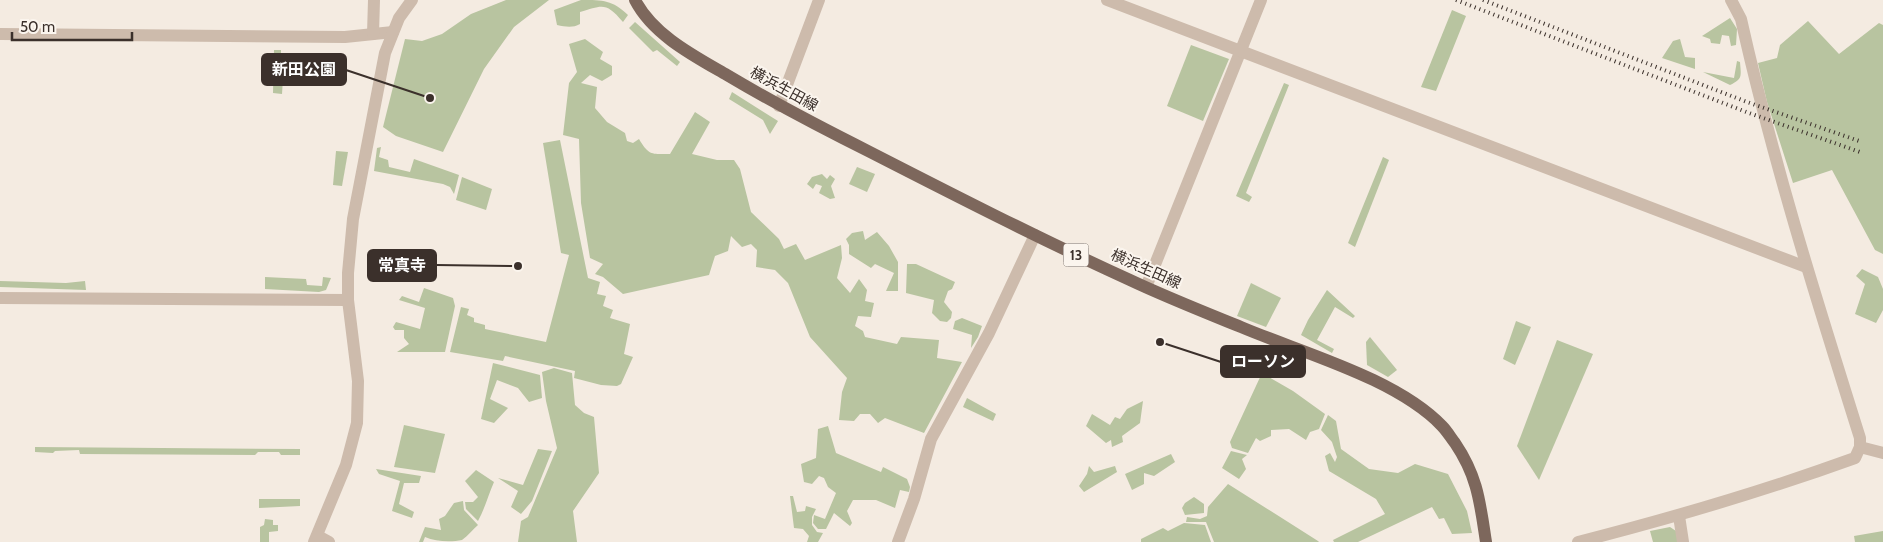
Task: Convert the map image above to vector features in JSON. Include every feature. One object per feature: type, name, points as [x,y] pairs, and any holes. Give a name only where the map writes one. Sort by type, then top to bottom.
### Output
[{"type":"main road","name":"横浜生田線","points":[[634,0],[642,13],[659,31],[700,59],[779,106],[1035,235],[1146,288],[1357,373],[1391,389],[1416,405],[1443,427],[1470,468],[1480,499],[1486,542]]},
{"type":"street","points":[[373,34],[374,0]]},
{"type":"street","points":[[320,540],[346,465],[357,423],[358,381],[348,300],[348,273],[353,219],[385,53],[399,18],[412,0]]},
{"type":"street","points":[[779,106],[819,0]]},
{"type":"street","points":[[1107,0],[1806,267]]},
{"type":"street","points":[[1146,288],[1261,0]]},
{"type":"street","points":[[1578,542],[1678,516],[1785,483],[1855,458],[1860,448],[1860,438],[1779,176],[1742,19],[1731,0]]},
{"type":"street","points":[[0,34],[345,37],[393,32]]},
{"type":"street","points":[[898,542],[914,499],[931,439],[989,333],[1035,235]]},
{"type":"street","points":[[0,298],[348,300]]},
{"type":"street","points":[[1860,448],[1883,454]]},
{"type":"street","points":[[1678,516],[1683,542]]},
{"type":"green space","points":[[506,0],[549,0],[514,27],[484,69],[443,152],[396,136],[383,127],[405,39],[422,41],[442,34],[471,14]]},
{"type":"green space","points":[[581,0],[607,2],[617,6],[628,15],[623,22],[608,8],[599,7],[580,12],[580,24],[569,27],[557,25],[554,10]]},
{"type":"green space","points":[[1452,10],[1466,16],[1436,91],[1421,87]]},
{"type":"green space","points":[[1730,18],[1737,29],[1736,45],[1731,46],[1729,36],[1722,35],[1720,44],[1711,43],[1710,39],[1702,36]]},
{"type":"green space","points":[[1808,21],[1839,54],[1879,23],[1883,25],[1883,254],[1875,250],[1832,170],[1793,183],[1767,102],[1758,63],[1777,58],[1780,45]]},
{"type":"green space","points":[[635,22],[680,62],[677,66],[657,50],[653,52],[629,28]]},
{"type":"green space","points":[[585,39],[603,52],[600,59],[612,66],[612,75],[602,81],[590,75],[581,83],[597,87],[595,108],[607,122],[625,133],[627,141],[633,143],[639,139],[646,149],[652,153],[670,154],[695,112],[710,122],[692,154],[717,160],[734,160],[740,169],[751,212],[779,239],[784,249],[796,244],[805,260],[841,245],[842,258],[837,278],[850,293],[859,279],[867,290],[865,301],[874,303],[871,317],[858,316],[855,326],[863,331],[865,337],[897,344],[901,337],[939,340],[937,358],[962,362],[924,433],[885,418],[878,423],[870,414],[860,414],[854,421],[839,420],[842,392],[847,378],[810,337],[788,283],[775,270],[756,267],[757,250],[751,244],[742,247],[731,236],[728,251],[715,256],[709,275],[623,294],[603,277],[595,274],[603,264],[590,258],[581,203],[579,139],[563,135],[569,83],[577,72],[569,44]]},
{"type":"green space","points":[[1680,39],[1685,57],[1695,58],[1695,69],[1662,58],[1673,41]]},
{"type":"green space","points":[[1191,45],[1229,59],[1203,121],[1167,106]]},
{"type":"green space","points":[[274,50],[281,50],[281,68],[289,69],[288,77],[283,78],[282,94],[273,93]]},
{"type":"green space","points":[[1737,61],[1740,62],[1740,76],[1737,81],[1730,85],[1703,72],[1734,78]]},
{"type":"green space","points":[[1284,83],[1289,85],[1246,193],[1252,197],[1249,202],[1236,196]]},
{"type":"green space","points":[[732,92],[778,121],[770,134],[763,120],[729,99]]},
{"type":"green space","points":[[560,140],[588,278],[600,282],[597,294],[606,296],[603,306],[613,310],[610,318],[630,324],[624,354],[633,357],[621,384],[617,386],[601,385],[574,378],[575,371],[505,356],[503,361],[450,352],[461,307],[469,309],[467,315],[474,318],[474,322],[485,325],[485,329],[546,342],[569,255],[561,253],[543,143]]},
{"type":"green space","points":[[381,147],[379,157],[388,160],[389,167],[410,172],[414,159],[459,175],[454,194],[450,187],[443,184],[374,171],[377,148]]},
{"type":"green space","points":[[336,151],[348,152],[342,186],[333,185]]},
{"type":"green space","points":[[1383,157],[1389,160],[1355,247],[1348,243]]},
{"type":"green space","points":[[857,167],[875,174],[867,192],[849,184]]},
{"type":"green space","points":[[822,174],[827,179],[830,175],[835,179],[831,186],[835,198],[830,199],[819,193],[822,186],[816,184],[813,189],[807,184],[812,177]]},
{"type":"green space","points":[[462,177],[492,189],[486,210],[456,200]]},
{"type":"green space","points":[[863,231],[865,240],[877,232],[889,246],[898,262],[898,291],[886,291],[894,273],[875,264],[871,268],[849,254],[849,245],[846,239],[852,233]]},
{"type":"green space","points":[[907,264],[916,264],[955,282],[952,289],[948,291],[944,302],[952,312],[951,318],[947,322],[940,321],[932,313],[934,300],[906,293]]},
{"type":"green space","points":[[1862,269],[1878,277],[1883,289],[1883,310],[1876,323],[1855,314],[1865,284],[1856,276]]},
{"type":"green space","points":[[265,277],[306,279],[307,285],[322,286],[323,277],[331,278],[326,290],[319,292],[265,289]]},
{"type":"green space","points":[[0,281],[66,283],[85,281],[86,290],[0,287]]},
{"type":"green space","points":[[1251,283],[1281,298],[1266,327],[1237,316]]},
{"type":"green space","points":[[424,288],[453,298],[455,306],[445,352],[397,352],[409,344],[404,338],[404,330],[395,330],[393,327],[396,322],[420,329],[425,308],[399,300],[402,296],[419,302]]},
{"type":"green space","points":[[1327,290],[1355,316],[1353,318],[1335,307],[1317,340],[1334,349],[1332,353],[1301,335]]},
{"type":"green space","points":[[962,318],[982,326],[971,348],[972,335],[953,329],[955,321]]},
{"type":"green space","points":[[1516,321],[1531,327],[1515,365],[1503,359]]},
{"type":"green space","points":[[1370,337],[1397,370],[1388,377],[1367,365],[1366,342]]},
{"type":"green space","points":[[1557,340],[1593,354],[1539,480],[1517,446]]},
{"type":"green space","points":[[493,363],[540,375],[542,398],[529,402],[518,388],[497,380],[490,399],[508,408],[494,423],[481,419]]},
{"type":"green space","points":[[554,368],[572,373],[575,405],[584,413],[594,417],[599,473],[573,511],[577,542],[518,542],[521,521],[528,517],[557,448],[546,401],[542,372]]},
{"type":"green space","points":[[1262,373],[1293,391],[1325,414],[1319,429],[1310,432],[1306,440],[1289,429],[1271,430],[1271,436],[1260,441],[1256,438],[1248,453],[1232,448],[1230,442]]},
{"type":"green space","points":[[967,398],[996,414],[993,421],[963,407]]},
{"type":"green space","points":[[1143,401],[1140,423],[1122,436],[1123,442],[1112,447],[1111,440],[1106,443],[1086,426],[1092,414],[1110,425],[1115,417],[1120,419],[1127,409]]},
{"type":"green space","points":[[1328,415],[1336,421],[1341,449],[1369,469],[1398,473],[1415,464],[1448,474],[1467,511],[1472,533],[1452,534],[1444,518],[1439,519],[1432,507],[1358,542],[1334,542],[1333,540],[1385,514],[1376,499],[1329,471],[1325,456],[1330,453],[1335,462],[1337,457],[1332,442],[1321,430]]},
{"type":"green space","points":[[404,425],[445,434],[435,473],[394,467]]},
{"type":"green space","points":[[828,426],[836,453],[881,472],[883,467],[907,479],[910,487],[909,492],[900,490],[895,508],[876,500],[853,500],[847,511],[852,523],[850,526],[834,513],[826,529],[818,529],[813,523],[814,515],[825,519],[836,493],[828,487],[824,478],[819,476],[812,484],[804,482],[801,464],[816,458],[818,429]]},
{"type":"green space","points":[[35,447],[300,449],[300,455],[281,455],[279,452],[258,452],[255,455],[80,454],[79,450],[55,451],[53,453],[35,452]]},
{"type":"green space","points":[[538,449],[552,451],[532,501],[521,514],[511,507],[518,491],[498,478],[523,485]]},
{"type":"green space","points":[[1231,451],[1247,455],[1242,459],[1246,469],[1239,479],[1222,468]]},
{"type":"green space","points":[[1171,454],[1175,462],[1154,476],[1144,473],[1144,484],[1132,490],[1125,474]]},
{"type":"green space","points":[[1089,466],[1094,472],[1115,466],[1117,472],[1084,492],[1079,486],[1087,474]]},
{"type":"green space","points":[[376,469],[421,476],[419,483],[404,483],[399,504],[414,512],[412,518],[392,511],[400,481],[379,474]]},
{"type":"green space","points":[[476,470],[494,482],[478,521],[466,509],[465,502],[473,502],[478,497],[465,481]]},
{"type":"green space","points":[[1228,484],[1319,542],[1214,542],[1206,522],[1186,522],[1187,517],[1200,519],[1207,516],[1208,507]]},
{"type":"green space","points":[[790,496],[793,496],[797,512],[805,511],[806,506],[816,509],[812,517],[812,525],[817,532],[823,533],[818,542],[807,542],[809,536],[803,529],[794,528]]},
{"type":"green space","points":[[1194,497],[1204,504],[1204,513],[1185,515],[1182,508],[1185,503]]},
{"type":"green space","points":[[259,499],[300,499],[300,506],[259,508]]},
{"type":"green space","points":[[463,501],[464,510],[478,525],[466,537],[462,540],[449,541],[425,537],[423,542],[419,542],[425,527],[441,530],[439,519],[445,516],[454,503]]},
{"type":"green space","points":[[265,519],[273,520],[273,525],[278,525],[278,531],[269,532],[269,542],[260,542],[260,527],[264,525]]},
{"type":"green space","points":[[1184,523],[1205,525],[1211,542],[1141,542],[1141,539],[1163,528],[1168,531]]},
{"type":"green space","points":[[1670,527],[1676,531],[1678,542],[1653,542],[1650,531]]},
{"type":"green space","points":[[1883,531],[1883,542],[1855,542],[1854,536]]},
{"type":"railway","points":[[1456,0],[1749,113],[1860,152]]},
{"type":"railway","points":[[1483,0],[1747,102],[1862,142]]},
{"type":"place","name":"新田公園","points":[[430,98]]},
{"type":"place","name":"常真寺","points":[[518,266]]},
{"type":"place","name":"ローソン","points":[[1160,342]]}]
